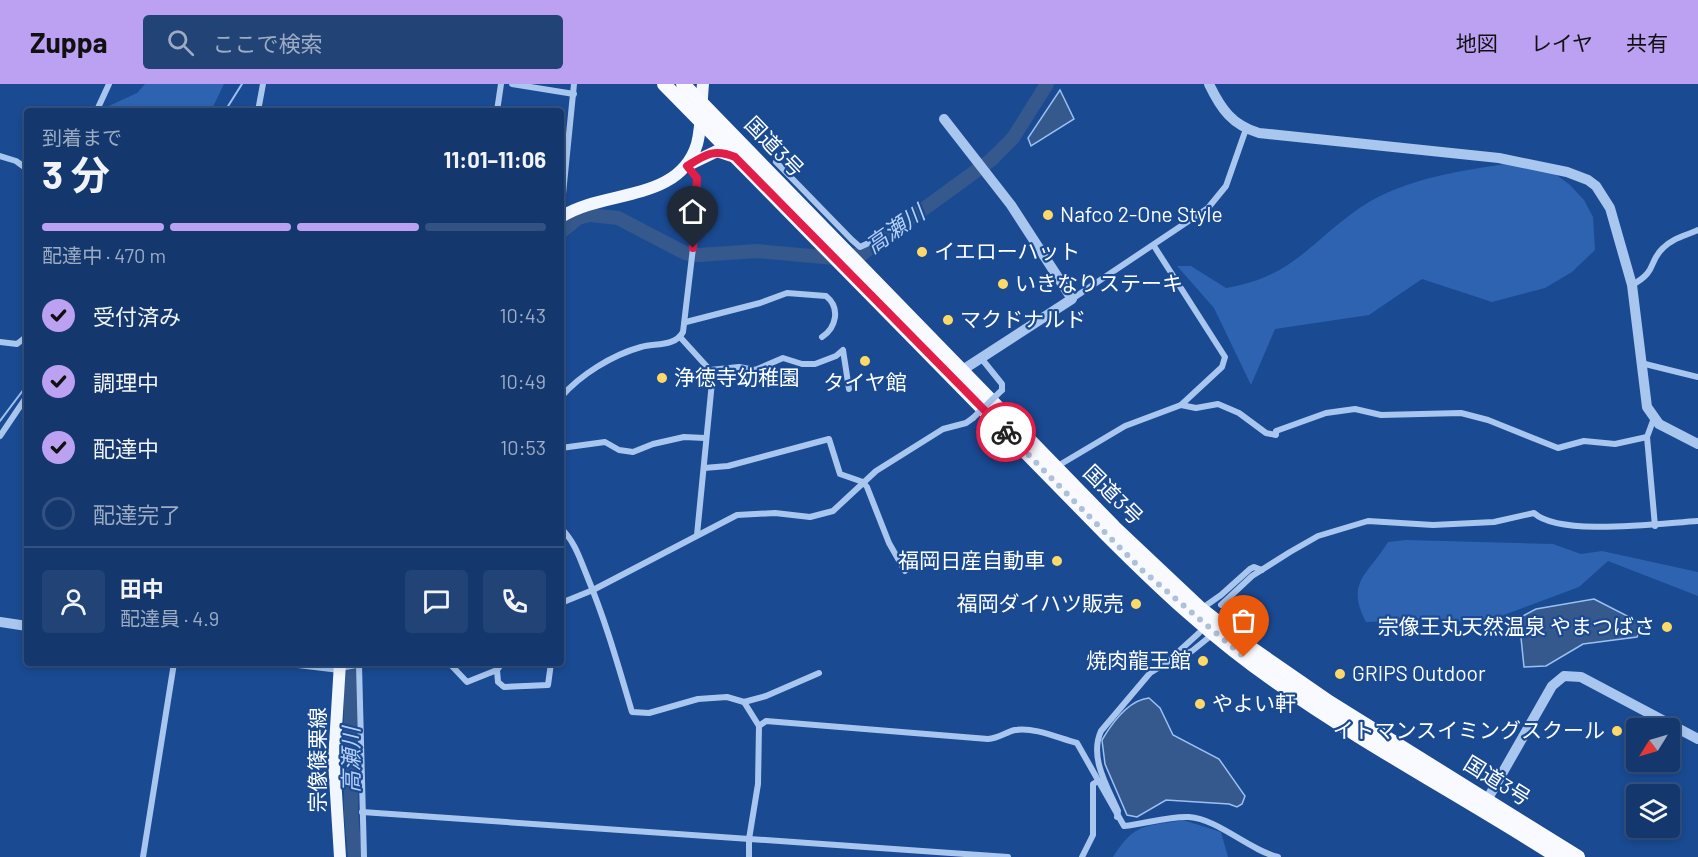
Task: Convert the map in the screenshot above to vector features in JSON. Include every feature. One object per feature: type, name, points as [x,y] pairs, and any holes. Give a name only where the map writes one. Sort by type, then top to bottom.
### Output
[{"type":"highway","name":"国道3号","points":[[664,84],[735,157],[833,247],[961,371],[1055,467],[1201,609],[1251,648],[1329,702],[1578,857]]},
{"type":"highway","name":"国道3号","points":[[683,84],[833,247]]},
{"type":"highway","name":"国道3号","points":[[852,266],[1142,570],[1214,634],[1275,681],[1324,713],[1557,857]]},
{"type":"main road","points":[[687,166],[697,143],[703,84]]},
{"type":"main road","points":[[564,215],[582,206],[658,186],[687,166],[717,151],[735,157]]},
{"type":"main road","name":"宗像篠栗線","points":[[340,857],[334,761],[342,666]]},
{"type":"street","points":[[98,108],[109,84]]},
{"type":"street","points":[[258,108],[262,84]]},
{"type":"street","points":[[497,108],[501,84]]},
{"type":"street","points":[[512,84],[574,94]]},
{"type":"street","points":[[564,186],[574,84]]},
{"type":"street","points":[[1209,84],[1223,111],[1236,124],[1246,129],[1280,136],[1499,158],[1582,176],[1596,186],[1610,208],[1632,285],[1647,406],[1654,418],[1671,432],[1698,444]]},
{"type":"street","points":[[944,119],[1011,205],[1072,299]]},
{"type":"street","points":[[961,371],[1199,216],[1226,186],[1236,165],[1246,129]]},
{"type":"street","points":[[0,156],[16,161],[24,167]]},
{"type":"street","points":[[776,162],[860,247],[871,242]]},
{"type":"street","points":[[564,394],[591,372],[622,355],[641,347],[673,342],[680,338],[686,322],[697,178],[687,166]]},
{"type":"street","points":[[1632,285],[1652,270],[1658,253],[1664,246],[1680,236],[1698,230]]},
{"type":"street","points":[[1055,467],[1125,426],[1181,405],[1222,367],[1225,357],[1154,246]]},
{"type":"street","points":[[686,322],[760,303],[787,293],[826,296],[834,305],[836,315],[830,332],[822,337]]},
{"type":"street","points":[[0,342],[17,344],[24,338]]},
{"type":"street","points":[[680,338],[710,370],[712,382],[697,535]]},
{"type":"street","points":[[710,370],[739,367],[755,370],[783,358],[802,364],[814,364],[836,356],[843,350],[849,388]]},
{"type":"street","points":[[564,602],[593,590],[736,515],[748,513],[810,517],[833,512],[863,483],[943,429],[966,423],[1002,390],[1002,384],[981,358]]},
{"type":"street","points":[[1641,363],[1698,377]]},
{"type":"street","points":[[0,436],[24,400]]},
{"type":"street","points":[[1181,405],[1196,408],[1218,404],[1239,413],[1266,433],[1276,435],[1276,431],[1308,419],[1355,409],[1381,415],[1461,413],[1488,420],[1558,448],[1584,441],[1615,444],[1647,437]]},
{"type":"street","points":[[1654,418],[1647,437],[1655,526]]},
{"type":"street","points":[[564,446],[596,441],[633,452],[653,444],[684,437],[705,438]]},
{"type":"street","points":[[704,468],[728,466],[829,439],[840,474],[863,483],[889,543],[906,571]]},
{"type":"street","points":[[1221,605],[1262,570],[1318,536],[1368,521],[1433,525],[1494,522],[1534,513],[1551,522],[1655,526],[1698,521]]},
{"type":"street","points":[[564,532],[574,544],[593,590],[621,668],[632,712],[649,713],[698,699],[727,697],[744,702],[766,696],[819,673]]},
{"type":"street","points":[[1201,609],[1221,596],[1250,569],[1254,567],[1262,570]]},
{"type":"street","points":[[0,622],[24,626]]},
{"type":"street","points":[[1117,817],[1118,811],[1097,755],[1097,739],[1101,730],[1150,674],[1166,663],[1199,633]]},
{"type":"street","points":[[1166,663],[1185,655],[1214,634]]},
{"type":"street","points":[[142,857],[174,666]]},
{"type":"street","points":[[358,666],[364,857]]},
{"type":"street","points":[[452,666],[467,681],[496,670],[499,666]]},
{"type":"street","points":[[496,670],[498,682],[504,687],[548,685],[551,666]]},
{"type":"street","points":[[1487,800],[1552,686],[1564,676],[1581,677],[1698,739]]},
{"type":"street","points":[[744,702],[759,726],[758,784],[749,839],[749,857]]},
{"type":"street","points":[[759,726],[766,721],[988,739],[997,739],[1015,730],[1039,732],[1077,743],[1124,826],[1187,817],[1278,857]]},
{"type":"street","points":[[1082,857],[1090,846],[1093,835],[1093,784],[1098,781]]},
{"type":"street","points":[[362,812],[1008,857]]},
{"type":"shaded area","points":[[145,84],[224,84],[212,108],[104,108],[137,93]]},
{"type":"shaded area","points":[[1060,90],[1074,119],[1031,146],[1028,138]]},
{"type":"shaded area","points":[[1518,162],[1542,164],[1570,185],[1584,200],[1593,217],[1595,250],[1572,272],[1545,288],[1492,302],[1422,279],[1369,315],[1275,329],[1251,385],[1214,308],[1177,266],[1191,266],[1226,288],[1249,283],[1285,267],[1361,207],[1397,188],[1437,176]]},
{"type":"shaded area","points":[[1406,540],[1553,544],[1581,554],[1602,551],[1698,572],[1698,596],[1608,561],[1579,587],[1480,624],[1441,619],[1366,622],[1358,597],[1358,588],[1362,579],[1388,542]]},
{"type":"shaded area","points":[[1594,599],[1643,624],[1637,637],[1583,644],[1546,666],[1524,667],[1519,618],[1536,609]]},
{"type":"shaded area","points":[[1149,698],[1160,708],[1173,735],[1219,759],[1245,796],[1242,804],[1237,807],[1229,804],[1166,800],[1137,817],[1127,815],[1105,764],[1102,740],[1128,708],[1134,703]]},
{"type":"shaded area","points":[[1183,820],[1221,832],[1228,857],[1113,857],[1128,837],[1142,828]]},
{"type":"waterway","points":[[227,108],[242,84]]},
{"type":"waterway","name":"高瀬川","points":[[564,230],[578,218],[590,215],[618,218],[685,253],[699,255],[757,251],[834,258],[862,254],[991,160],[1013,138],[1047,84]]},
{"type":"waterway","points":[[0,421],[24,389]]},
{"type":"waterway","name":"高瀬川","points":[[353,666],[351,678],[351,813],[355,857]]},
{"type":"way so far","points":[[1006,432],[1142,570],[1214,634],[1244,657]]},
{"type":"place","name":"Nafco 2-One Style","points":[[1048,215]]},
{"type":"place","name":"イエローハット","points":[[922,252]]},
{"type":"place","name":"いきなりステーキ","points":[[1003,284]]},
{"type":"place","name":"マクドナルド","points":[[948,320]]},
{"type":"place","name":"タイヤ館","points":[[865,361]]},
{"type":"place","name":"浄徳寺幼稚園","points":[[662,378]]},
{"type":"place","name":"福岡日産自動車","points":[[1057,561]]},
{"type":"place","name":"福岡ダイハツ販売","points":[[1136,604]]},
{"type":"place","name":"宗像王丸天然温泉 やまつばさ","points":[[1667,627]]},
{"type":"place","name":"焼肉龍王館","points":[[1203,661]]},
{"type":"place","name":"GRIPS Outdoor","points":[[1340,674]]},
{"type":"place","name":"やよい軒","points":[[1200,704]]},
{"type":"place","name":"イトマンスイミングスクール","points":[[1617,731]]},
{"type":"route","points":[[693,248],[697,178],[687,166],[707,154],[723,152],[735,157],[1006,432]]}]
